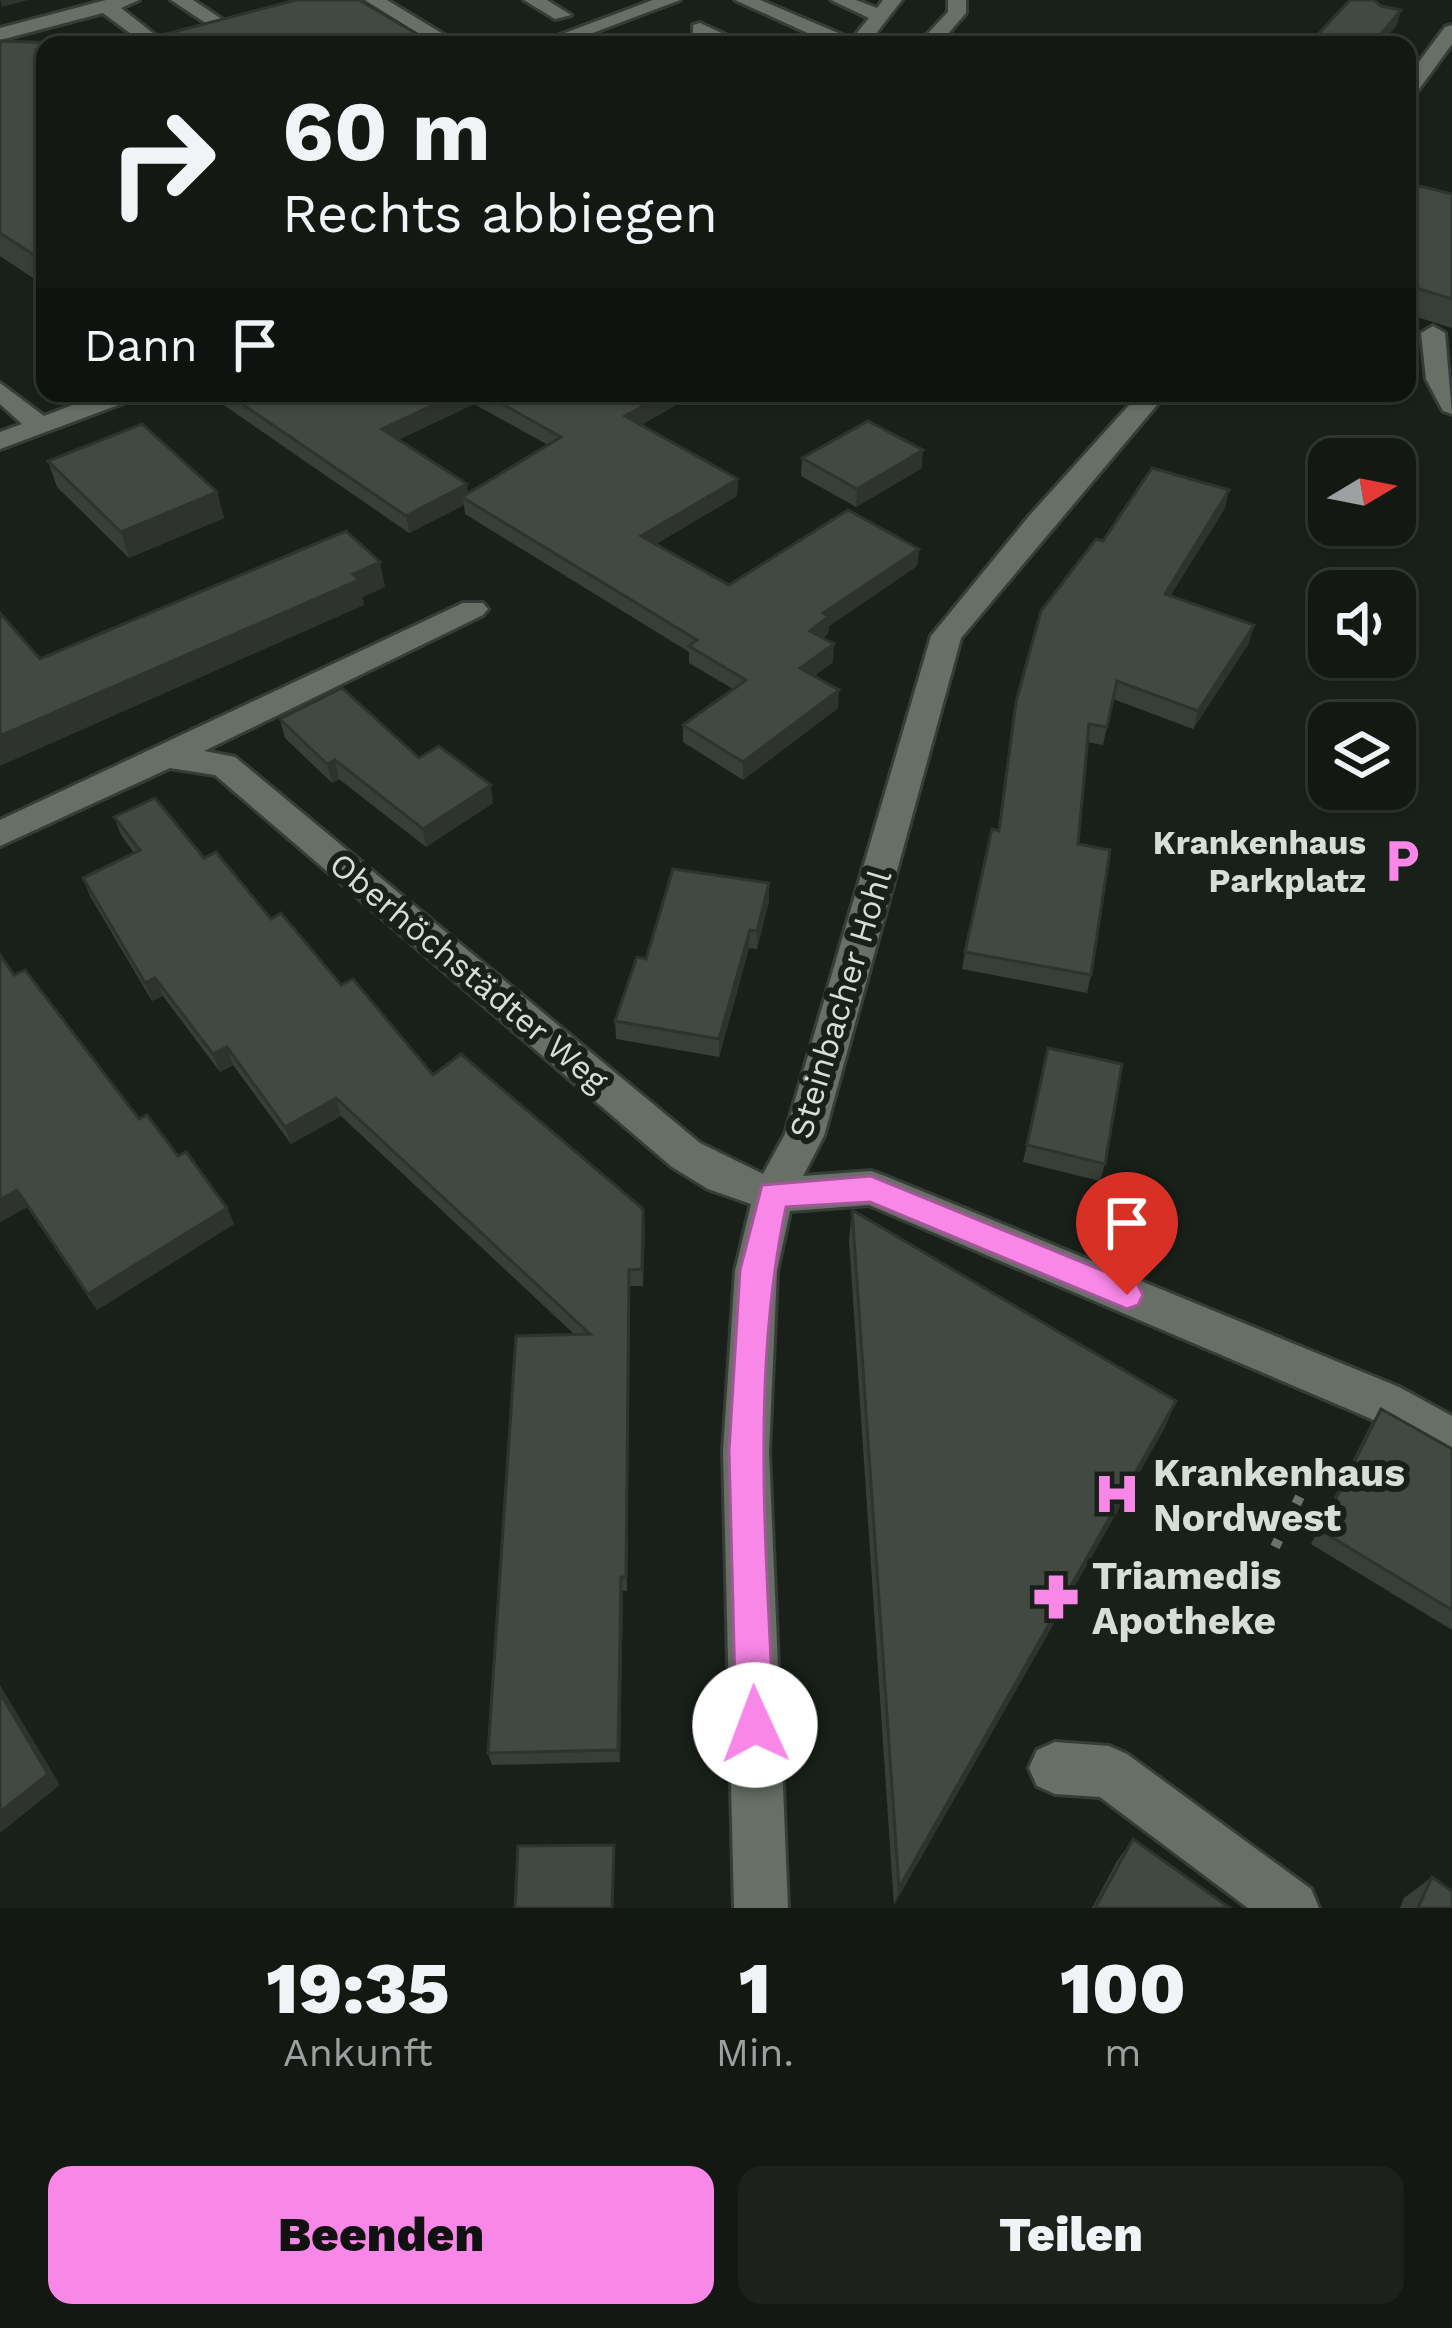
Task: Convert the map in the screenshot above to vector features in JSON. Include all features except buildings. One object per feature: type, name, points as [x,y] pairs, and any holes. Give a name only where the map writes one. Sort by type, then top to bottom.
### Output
[{"type":"street","points":[[10,29],[130,0]]},
{"type":"street","points":[[180,0],[237,35]]},
{"type":"street","points":[[374,0],[436,36]]},
{"type":"street","points":[[533,0],[562,15]]},
{"type":"street","points":[[567,36],[671,0]]},
{"type":"street","points":[[744,0],[832,36]]},
{"type":"street","points":[[840,0],[886,8]]},
{"type":"street","points":[[935,36],[957,13],[958,0]]},
{"type":"street","points":[[106,6],[146,36]]},
{"type":"street","points":[[862,36],[886,8]]},
{"type":"street","points":[[234,36],[258,29]]},
{"type":"street","points":[[700,29],[714,36]]},
{"type":"street","points":[[1416,80],[1452,32]]},
{"type":"street","points":[[1443,336],[1439,379],[1452,406]]},
{"type":"street","points":[[0,391],[40,426]]},
{"type":"street","points":[[0,441],[104,402]]},
{"type":"street","name":"Steinbacher Hohl","points":[[761,1908],[746,1451],[756,1270],[773,1195],[804,1136],[946,636],[1146,402]]},
{"type":"street","points":[[0,834],[473,608]]},
{"type":"street","name":"Oberhöchstädter Weg","points":[[166,756],[224,765],[686,1155],[722,1177],[773,1195]]},
{"type":"street","points":[[773,1195],[871,1189],[1383,1402],[1452,1440]]},
{"type":"street","points":[[1055,1768],[1109,1772],[1292,1908]]},
{"type":"path","points":[[1275,1547],[1322,1452]]},
{"type":"place","name":"Krankenhaus Parkplatz","points":[[1402,861]]},
{"type":"place","name":"Krankenhaus Nordwest","points":[[1117,1494]]},
{"type":"place","name":"Triamedis Apotheke","points":[[1056,1597]]},
{"type":"route","points":[[755,1725],[746,1451],[756,1270],[773,1195],[871,1189],[1127,1295]]}]
